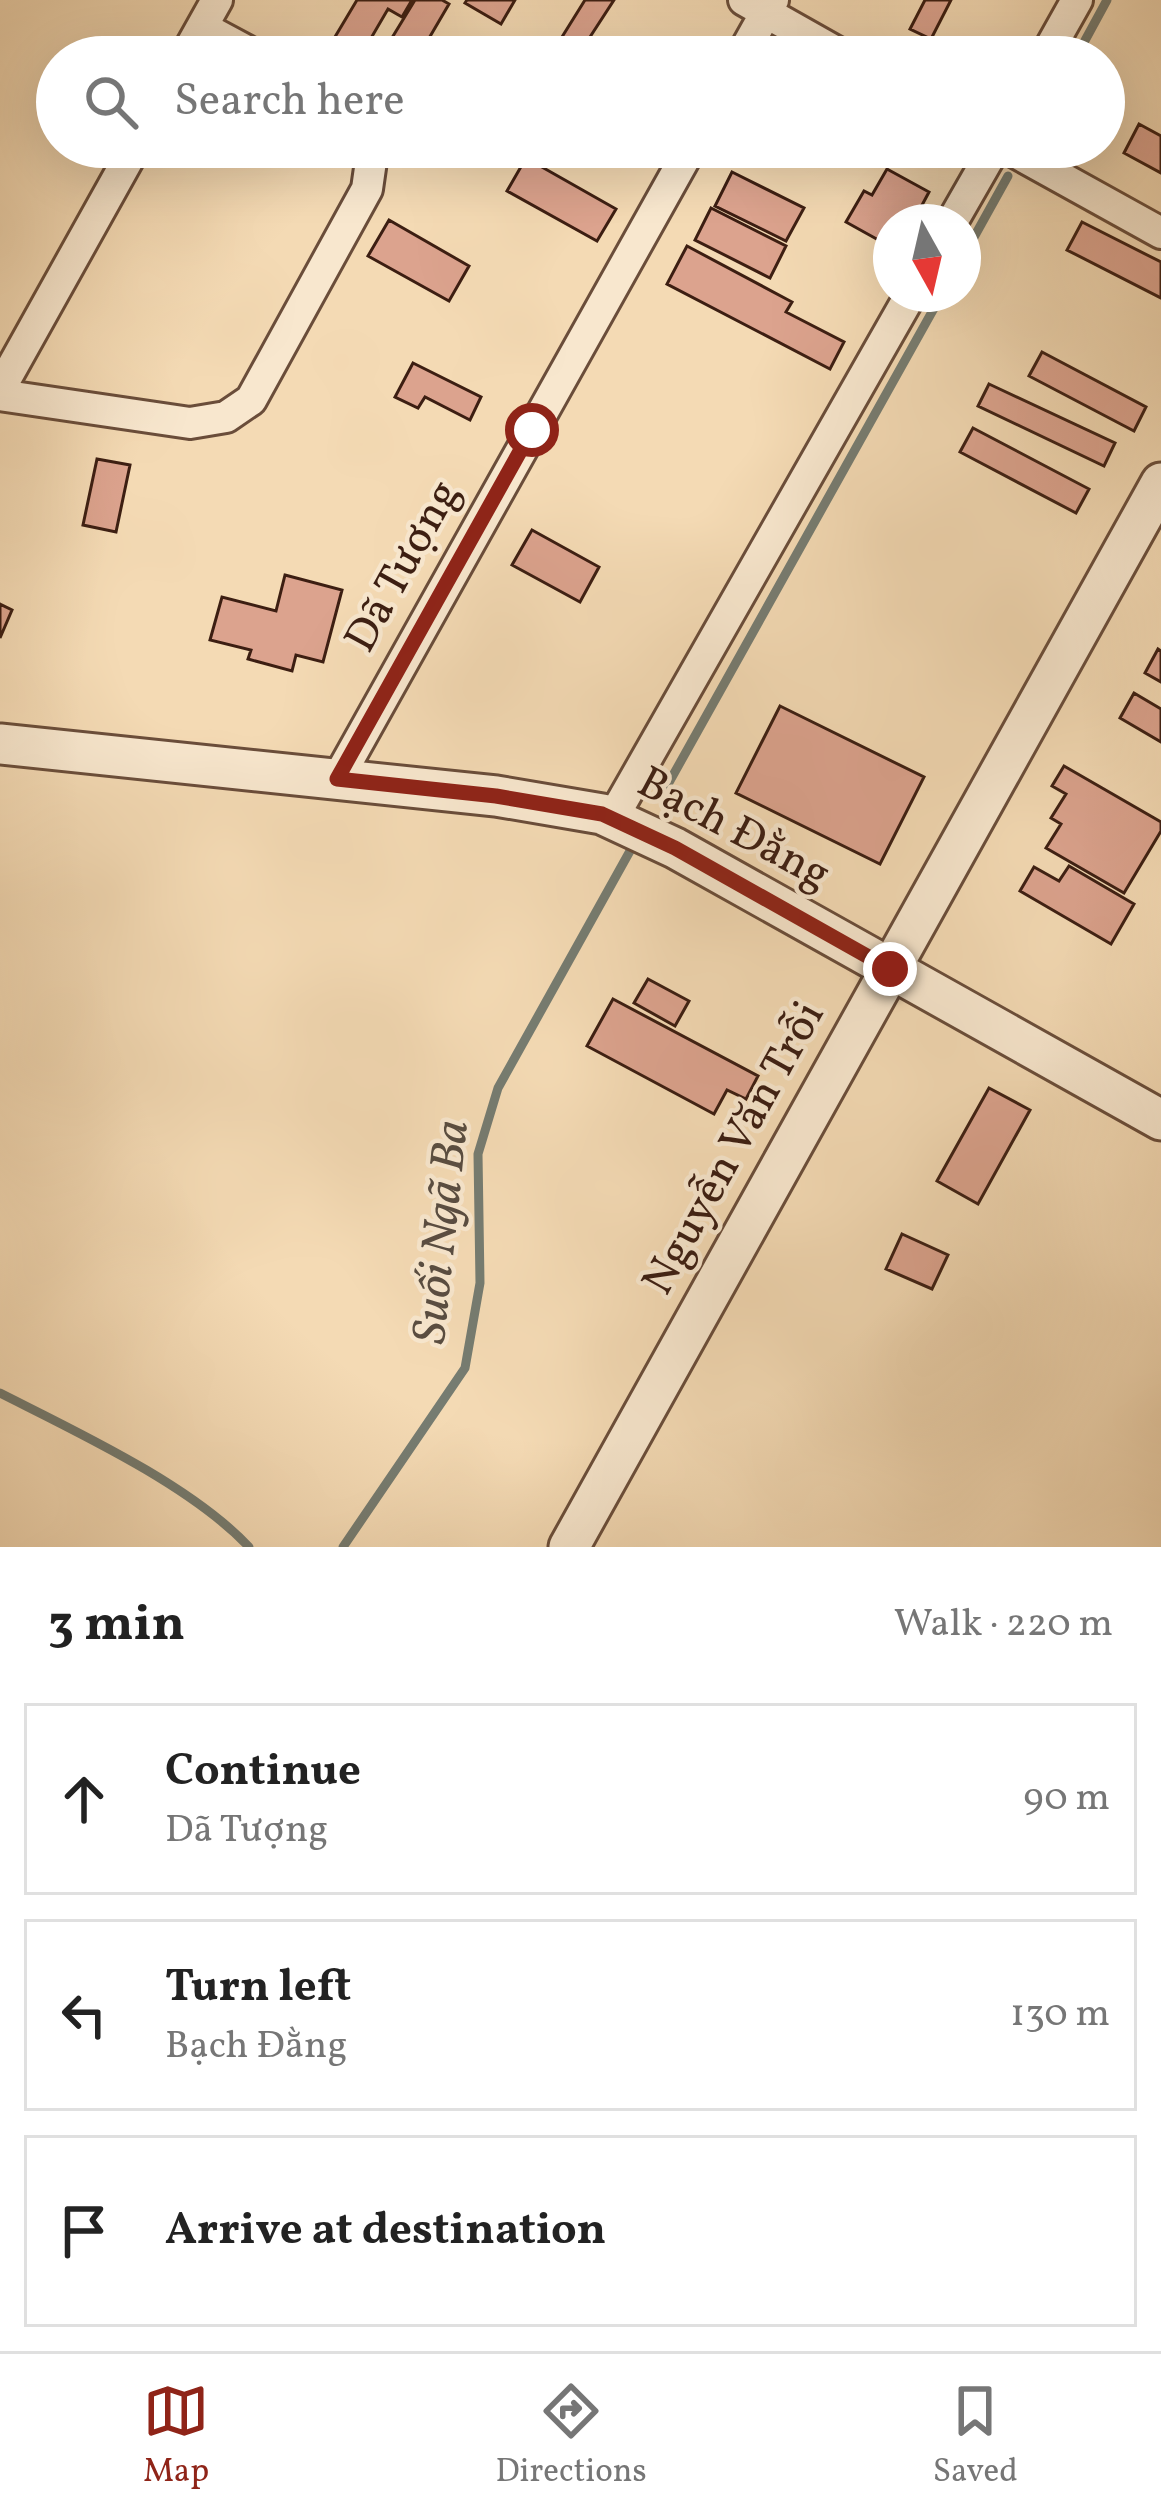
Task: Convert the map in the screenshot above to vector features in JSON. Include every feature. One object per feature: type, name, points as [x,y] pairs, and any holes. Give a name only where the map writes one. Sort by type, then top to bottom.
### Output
[{"type":"street","points":[[1057,36],[1077,0]]},
{"type":"street","points":[[749,36],[761,4],[812,36]]},
{"type":"street","points":[[210,13],[235,36]]},
{"type":"street","points":[[123,168],[0,392],[190,422],[226,417],[250,400],[367,189],[370,168]]},
{"type":"street","name":"Dã Tượng","points":[[337,779],[679,168]]},
{"type":"street","points":[[962,204],[983,168]]},
{"type":"street","points":[[1044,168],[1161,233]]},
{"type":"street","points":[[612,819],[901,312]]},
{"type":"street","name":"Nguyễn Văn Trỗi","points":[[568,1547],[1161,483]]},
{"type":"street","name":"Bạch Đằng","points":[[0,744],[496,796],[612,819],[675,848],[1161,1120]]},
{"type":"building","points":[[357,0],[412,0],[402,17],[388,9],[372,36],[336,36]]},
{"type":"building","points":[[415,0],[449,4],[430,36],[393,36]]},
{"type":"building","points":[[515,0],[501,24],[465,3]]},
{"type":"building","points":[[585,0],[614,0],[591,36],[563,36]]},
{"type":"building","points":[[925,0],[951,0],[933,36],[910,29]]},
{"type":"building","points":[[1139,124],[1161,136],[1161,173],[1125,154]]},
{"type":"building","points":[[520,168],[544,168],[616,209],[597,241],[507,191]]},
{"type":"building","points":[[887,169],[929,192],[923,204],[873,204],[873,237],[846,222],[864,191],[872,195]]},
{"type":"building","points":[[732,172],[804,208],[786,241],[715,206]]},
{"type":"building","points":[[711,208],[786,246],[770,278],[695,240]]},
{"type":"building","points":[[389,220],[469,266],[449,301],[368,256]]},
{"type":"building","points":[[1082,222],[1161,262],[1161,298],[1067,250]]},
{"type":"building","points":[[687,246],[792,302],[786,312],[844,342],[830,369],[667,284]]},
{"type":"building","points":[[1042,352],[1146,407],[1134,431],[1029,376]]},
{"type":"building","points":[[413,363],[481,397],[470,420],[425,397],[418,408],[395,397]]},
{"type":"building","points":[[989,384],[1115,443],[1104,466],[978,406]]},
{"type":"building","points":[[973,428],[1089,489],[1076,513],[960,452]]},
{"type":"building","points":[[97,459],[130,465],[116,532],[83,525]]},
{"type":"building","points":[[532,530],[599,567],[580,602],[512,565]]},
{"type":"building","points":[[285,575],[342,590],[323,662],[296,655],[292,671],[248,659],[251,650],[210,640],[222,597],[276,611]]},
{"type":"building","points":[[0,604],[12,610],[0,638]]},
{"type":"building","points":[[1158,649],[1161,651],[1161,682],[1145,673]]},
{"type":"building","points":[[1134,693],[1161,709],[1161,742],[1120,718]]},
{"type":"building","points":[[780,706],[924,777],[880,864],[736,793]]},
{"type":"building","points":[[1064,766],[1161,822],[1161,831],[1124,893],[1046,848],[1061,824],[1051,818],[1066,794],[1052,786]]},
{"type":"building","points":[[1069,866],[1134,904],[1111,944],[1020,891],[1034,867],[1059,881]]},
{"type":"building","points":[[648,979],[689,1001],[675,1026],[634,1003]]},
{"type":"building","points":[[613,999],[758,1076],[746,1099],[727,1090],[714,1114],[587,1046]]},
{"type":"building","points":[[989,1088],[1030,1110],[978,1204],[937,1181]]},
{"type":"building","points":[[902,1234],[948,1255],[932,1289],[886,1269]]},
{"type":"waterway","name":"Suối Ngã Ba","points":[[1087,36],[1107,0]]},
{"type":"waterway","name":"Suối Ngã Ba","points":[[981,225],[1008,176]]},
{"type":"waterway","name":"Suối Ngã Ba","points":[[667,786],[932,312]]},
{"type":"waterway","name":"Suối Ngã Ba","points":[[343,1547],[465,1368],[480,1283],[478,1154],[498,1088],[630,851]]},
{"type":"waterway","name":"Suối Ngã Ba","points":[[0,1393],[165,1481],[249,1547]]},
{"type":"route","points":[[532,430],[337,779],[496,796],[602,814],[675,848],[890,969]]}]
